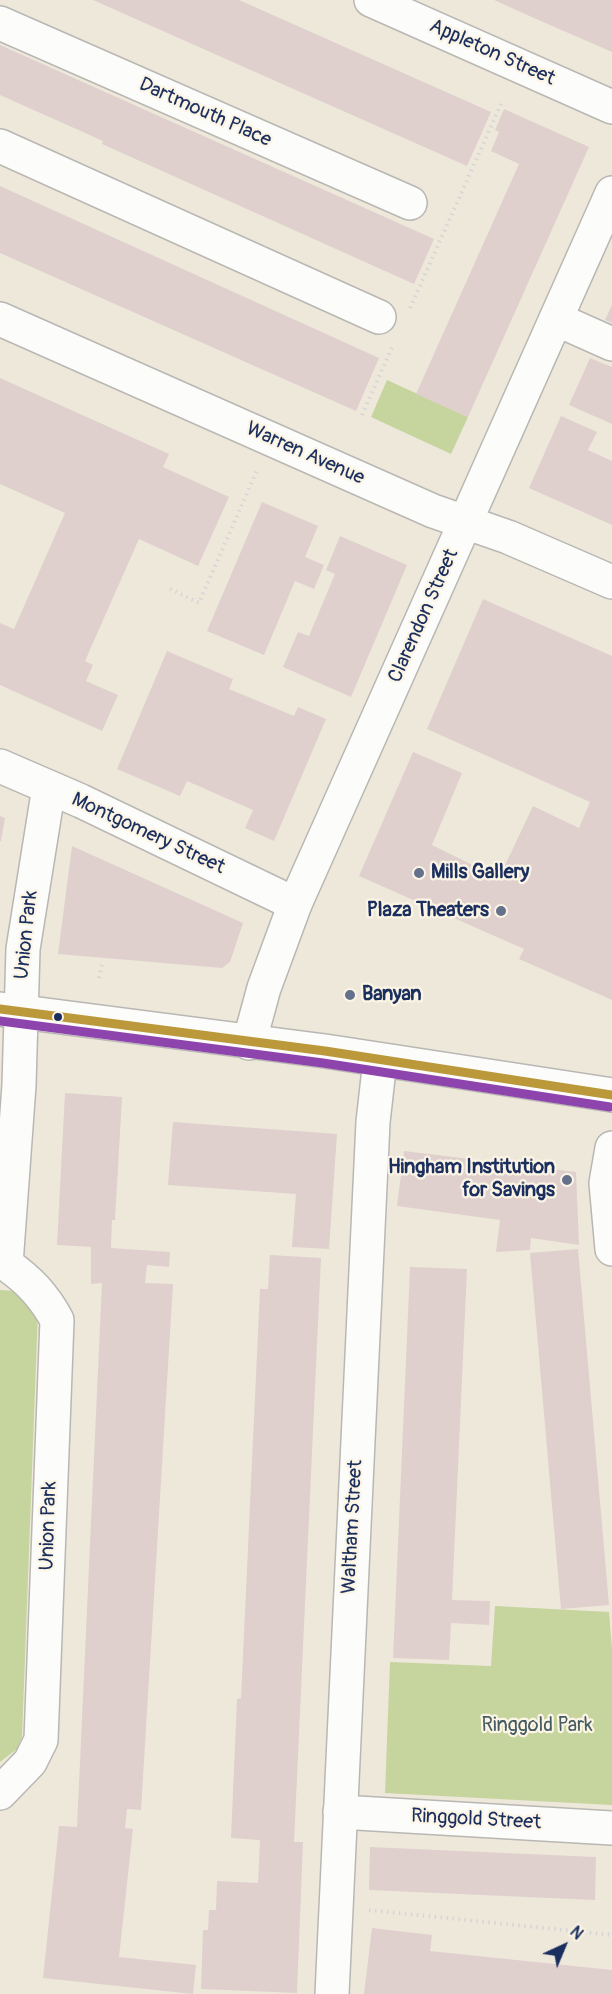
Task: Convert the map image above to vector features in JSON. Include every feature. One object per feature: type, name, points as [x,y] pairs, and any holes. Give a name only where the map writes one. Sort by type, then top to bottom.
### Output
[{"type":"street","name":"Appleton Street","points":[[371,0],[612,107]]},
{"type":"street","name":"Dartmouth Place","points":[[0,22],[410,203]]},
{"type":"street","points":[[0,146],[394,324]]},
{"type":"street","name":"Clarendon Street","points":[[249,1043],[264,988],[296,904],[612,194]]},
{"type":"street","name":"Warren Avenue","points":[[0,319],[433,511],[466,521],[612,582]]},
{"type":"street","points":[[556,319],[612,344]]},
{"type":"street","name":"Montgomery Street","points":[[0,766],[296,904]]},
{"type":"street","name":"Union Park","points":[[0,1793],[30,1762],[41,1740],[57,1320],[47,1300],[34,1286],[3,1266],[19,1085],[10,1010],[23,949],[49,788]]},
{"type":"street","points":[[10,1010],[380,1060],[612,1095]]},
{"type":"street","name":"Waltham Street","points":[[332,1994],[373,1122],[380,1060]]},
{"type":"street","points":[[612,1148],[606,1183],[612,1249]]},
{"type":"street","name":"Ringgold Street","points":[[340,1812],[612,1828]]},
{"type":"path","points":[[362,415],[394,324],[501,104]]},
{"type":"path","points":[[170,589],[199,603],[271,439]]},
{"type":"path","points":[[99,978],[102,964]]},
{"type":"path","points":[[377,1911],[612,1935]]},
{"type":"green space","points":[[387,380],[468,417],[451,454],[371,417]]},
{"type":"green space","points":[[0,1290],[16,1291],[38,1311],[22,1737],[17,1749],[0,1762]]},
{"type":"green space","name":"Ringgold Park","points":[[495,1606],[609,1612],[612,1649],[612,1805],[385,1793],[390,1662],[491,1666]]},
{"type":"building","points":[[93,0],[239,0],[491,112],[467,166]]},
{"type":"building","points":[[494,0],[612,0],[612,52],[534,18]]},
{"type":"building","points":[[0,45],[434,239],[414,284],[102,144],[103,141],[0,95]]},
{"type":"building","points":[[504,109],[589,147],[468,417],[416,394],[519,164],[491,151],[499,132],[495,130]]},
{"type":"building","points":[[0,186],[379,358],[356,411],[0,253]]},
{"type":"building","points":[[612,305],[612,323],[605,320]]},
{"type":"building","points":[[590,358],[612,367],[612,424],[569,405]]},
{"type":"building","points":[[0,378],[169,454],[163,467],[229,497],[198,566],[139,539],[85,661],[93,665],[86,681],[118,695],[102,731],[0,685],[0,623],[14,629],[65,513],[0,484]]},
{"type":"building","points":[[561,416],[597,432],[588,450],[612,461],[612,525],[529,488]]},
{"type":"building","points":[[262,502],[318,526],[305,557],[324,565],[314,589],[295,581],[264,655],[207,631]]},
{"type":"building","points":[[340,536],[407,565],[351,697],[283,667],[298,632],[309,636],[335,574],[326,570]]},
{"type":"building","points":[[483,599],[612,656],[612,1000],[519,959],[524,949],[359,876],[413,752],[462,773],[432,845],[499,878],[533,806],[579,828],[590,802],[427,729]]},
{"type":"building","points":[[167,651],[233,679],[229,689],[294,716],[298,707],[326,719],[274,841],[245,828],[253,810],[187,781],[180,796],[117,769]]},
{"type":"building","points":[[0,816],[5,818],[1,841],[0,841]]},
{"type":"building","points":[[72,846],[243,923],[230,962],[222,968],[58,954]]},
{"type":"building","points":[[65,1093],[122,1097],[115,1220],[112,1220],[111,1248],[170,1252],[169,1267],[147,1265],[145,1283],[173,1284],[141,1810],[127,1809],[125,1828],[133,1829],[119,1957],[196,1965],[193,1994],[43,1978],[59,1826],[77,1827],[102,1283],[91,1284],[91,1247],[57,1245]]},
{"type":"building","points":[[173,1122],[337,1134],[329,1249],[292,1247],[296,1194],[168,1185]]},
{"type":"building","points":[[404,1151],[576,1172],[579,1245],[531,1238],[530,1250],[496,1252],[500,1220],[397,1206]]},
{"type":"building","points":[[578,1249],[609,1605],[561,1609],[530,1253]]},
{"type":"building","points":[[270,1255],[321,1258],[294,1842],[303,1842],[297,1993],[201,1989],[203,1930],[208,1930],[209,1910],[216,1910],[217,1881],[258,1883],[260,1840],[231,1838],[237,1699],[241,1698],[260,1289],[268,1289]]},
{"type":"building","points":[[410,1267],[467,1269],[452,1600],[490,1601],[489,1625],[451,1623],[449,1660],[393,1658]]},
{"type":"building","points":[[370,1847],[596,1857],[595,1900],[369,1890]]},
{"type":"building","points":[[372,1928],[432,1935],[430,1951],[612,1970],[612,1994],[364,1994]]},
{"type":"transit line","points":[[0,1009],[325,1051],[612,1095]]},
{"type":"transit line","points":[[0,1021],[323,1063],[610,1107]]},
{"type":"place","name":"Mills Gallery","points":[[419,873]]},
{"type":"place","name":"Plaza Theaters","points":[[501,911]]},
{"type":"place","name":"Banyan","points":[[350,995]]},
{"type":"place","name":"Hingham Institution for Savings","points":[[567,1180]]}]
